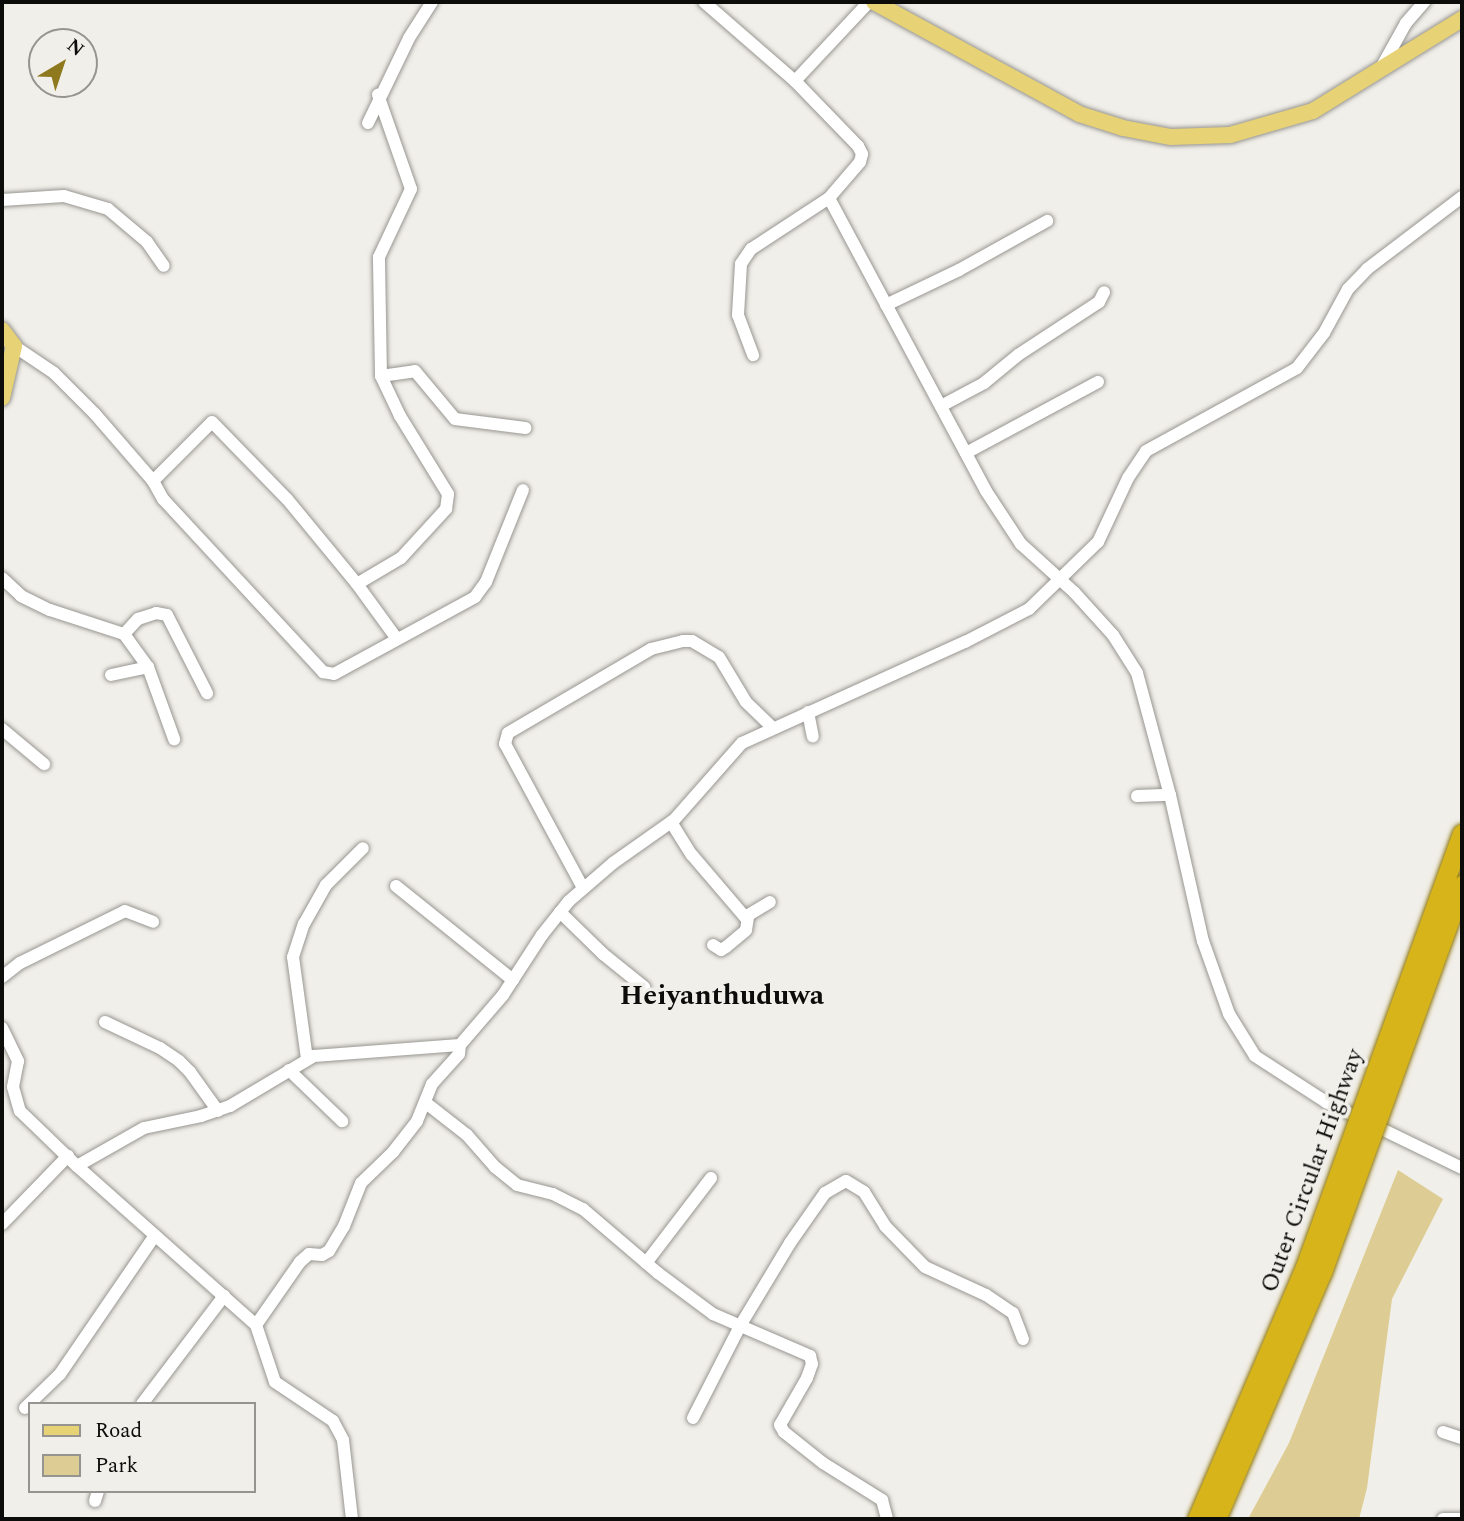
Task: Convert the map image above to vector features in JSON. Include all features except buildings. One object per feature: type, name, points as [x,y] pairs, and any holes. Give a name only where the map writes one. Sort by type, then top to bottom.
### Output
[{"type":"highway","name":"Outer Circular Highway","points":[[1197,1519],[1306,1267],[1462,834]]},
{"type":"highway","name":"Outer Circular Highway","points":[[1216,1519],[1322,1272],[1462,885]]},
{"type":"main road","points":[[872,2],[1079,114],[1123,128],[1171,137],[1230,135],[1293,118],[1330,102],[1462,19]]},
{"type":"main road","points":[[2,330],[13,346],[2,398]]},
{"type":"street","points":[[368,122],[378,95],[432,2]]},
{"type":"street","points":[[704,2],[795,80],[859,146],[862,153],[860,162],[829,198],[751,249],[741,264],[738,315],[753,355]]},
{"type":"street","points":[[795,80],[872,2]]},
{"type":"street","points":[[1381,68],[1406,23],[1424,2]]},
{"type":"street","points":[[358,584],[401,558],[446,509],[448,494],[400,416],[381,376],[379,257],[411,189],[378,95]]},
{"type":"street","points":[[2,200],[64,197],[108,209],[147,242],[164,266]]},
{"type":"street","points":[[257,1325],[300,1262],[309,1254],[322,1255],[329,1251],[344,1226],[361,1184],[393,1152],[426,1103],[432,1084],[459,1054],[460,1045],[491,1011],[542,935],[583,888],[671,822],[742,743],[1012,619],[1046,595],[1098,542],[1128,478],[1146,451],[1297,368],[1324,333],[1348,289],[1367,269],[1462,197]]},
{"type":"street","points":[[829,198],[986,491],[1021,544],[1113,635],[1137,673],[1170,795],[1203,941],[1229,1014],[1255,1056],[1326,1102],[1462,1168]]},
{"type":"street","points":[[886,305],[959,270],[1047,221]]},
{"type":"street","points":[[941,406],[984,383],[1018,355],[1093,306],[1104,292]]},
{"type":"street","points":[[13,346],[62,381],[96,414],[153,481],[163,499],[323,672],[334,674],[475,597],[486,582],[523,490]]},
{"type":"street","points":[[381,376],[415,371],[455,419],[525,428]]},
{"type":"street","points":[[967,453],[1098,382]]},
{"type":"street","points":[[153,481],[212,422],[287,499],[358,584],[397,639]]},
{"type":"street","points":[[2,578],[21,596],[50,610],[124,634],[148,667],[174,739]]},
{"type":"street","points":[[124,634],[138,619],[156,612],[167,615],[207,693]]},
{"type":"street","points":[[583,888],[505,744],[508,733],[651,649],[683,640],[692,641],[719,657],[746,702],[773,727]]},
{"type":"street","points":[[111,675],[148,667]]},
{"type":"street","points":[[808,712],[813,737]]},
{"type":"street","points":[[2,729],[44,764]]},
{"type":"street","points":[[1137,796],[1170,795]]},
{"type":"street","points":[[671,822],[692,855],[724,895],[742,915],[748,917]]},
{"type":"street","points":[[307,1059],[293,957],[304,924],[326,884],[363,848]]},
{"type":"street","points":[[396,886],[513,980]]},
{"type":"street","points":[[713,945],[720,950],[726,947],[746,930],[748,917],[770,902]]},
{"type":"street","points":[[2,976],[20,963],[125,911],[153,922]]},
{"type":"street","points":[[560,912],[603,954],[644,987]]},
{"type":"street","points":[[105,1022],[160,1048],[179,1061],[218,1111]]},
{"type":"street","points":[[2,1028],[18,1062],[13,1087],[20,1111],[72,1161],[257,1325],[275,1382],[333,1421],[343,1440],[352,1519]]},
{"type":"street","points":[[4,1218],[72,1161],[144,1128],[218,1111],[307,1059],[324,1055],[460,1045]]},
{"type":"street","points":[[289,1070],[342,1121]]},
{"type":"street","points":[[426,1103],[467,1135],[495,1167],[517,1185],[553,1194],[583,1209],[646,1263],[713,1314],[810,1356],[812,1364],[807,1378],[780,1425],[784,1432],[823,1462],[882,1500],[887,1519]]},
{"type":"street","points":[[646,1263],[711,1178]]},
{"type":"street","points":[[693,1418],[740,1326],[825,1193],[846,1181],[864,1192],[885,1226],[925,1267],[986,1295],[1013,1313],[1023,1339]]},
{"type":"street","points":[[30,1402],[60,1374],[155,1235]]},
{"type":"street","points":[[144,1402],[223,1296]]},
{"type":"street","points":[[24,1408],[28,1404]]},
{"type":"street","points":[[1443,1432],[1462,1438]]},
{"type":"street","points":[[1443,1519],[1462,1519]]},
{"type":"green space","points":[[1398,1170],[1443,1199],[1392,1299],[1367,1488],[1359,1519],[1248,1519],[1289,1443]]},
{"type":"district","name":"Heiyanthuduwa","points":[[722,996]]}]
